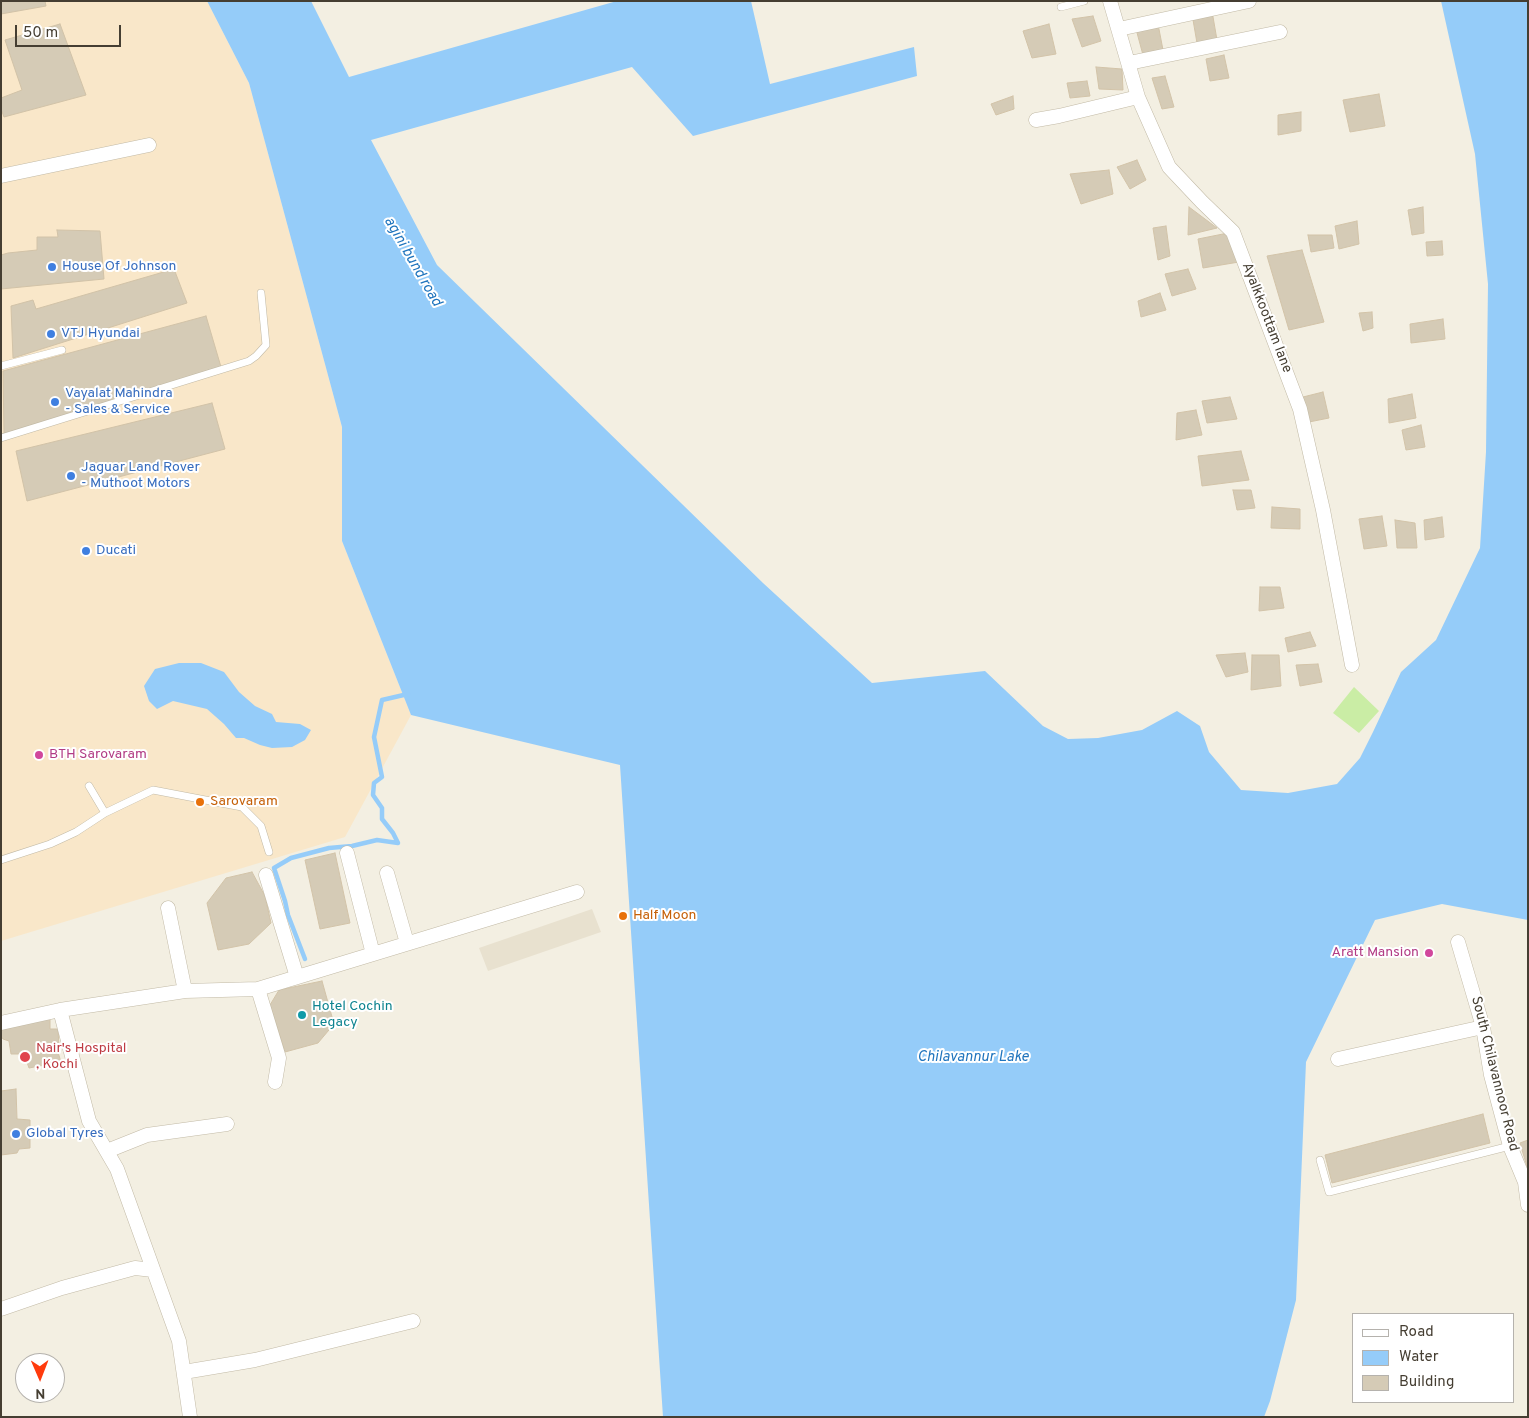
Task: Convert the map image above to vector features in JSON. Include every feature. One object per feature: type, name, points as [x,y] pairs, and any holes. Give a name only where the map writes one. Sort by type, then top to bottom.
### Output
[{"type":"street","name":"Ayalkkoottam lane","points":[[1110,1],[1120,29],[1138,97],[1168,167],[1233,232],[1300,409],[1323,510],[1352,666]]},
{"type":"street","points":[[1120,29],[1249,1]]},
{"type":"street","points":[[1129,64],[1280,32]]},
{"type":"street","points":[[1036,120],[1138,97]]},
{"type":"street","points":[[1,176],[149,145]]},
{"type":"street","points":[[347,852],[373,954]]},
{"type":"street","points":[[387,873],[407,943]]},
{"type":"street","points":[[266,875],[298,977]]},
{"type":"street","points":[[1,1023],[60,1010],[185,991],[258,989],[577,892]]},
{"type":"street","points":[[168,908],[185,991]]},
{"type":"street","name":"South Chilavannoor Road","points":[[1458,942],[1483,1027],[1491,1075],[1510,1146],[1526,1182],[1528,1205]]},
{"type":"street","points":[[258,989],[279,1058],[275,1082]]},
{"type":"street","points":[[60,1010],[89,1121],[117,1169],[179,1341],[190,1417]]},
{"type":"street","points":[[1338,1059],[1483,1027]]},
{"type":"street","points":[[107,1151],[147,1135],[227,1124]]},
{"type":"street","points":[[1,1309],[62,1288],[136,1268],[154,1270]]},
{"type":"street","points":[[184,1372],[255,1360],[413,1321]]},
{"type":"lane","points":[[1061,8],[1084,1]]},
{"type":"lane","points":[[1,438],[249,361],[266,345],[261,293]]},
{"type":"lane","points":[[1,366],[62,350]]},
{"type":"lane","points":[[90,786],[105,813]]},
{"type":"lane","points":[[1,860],[50,844],[76,832],[105,813],[153,790],[242,807],[262,826],[269,852]]},
{"type":"lane","points":[[1320,1160],[1329,1192],[1510,1146]]},
{"type":"shaded area","points":[[1,1],[207,1],[249,83],[342,427],[342,541],[411,715],[345,837],[1,941]]},
{"type":"shaded area","points":[[592,909],[601,932],[488,971],[479,948]]},
{"type":"green space","points":[[1354,687],[1379,711],[1359,733],[1333,713]]},
{"type":"water","name":"Chilavannur Lake","points":[[207,1],[311,1],[349,77],[617,1],[751,1],[770,84],[914,47],[917,76],[693,136],[632,67],[371,140],[437,265],[763,583],[872,683],[985,671],[1043,726],[1068,739],[1098,738],[1142,730],[1177,711],[1200,726],[1209,752],[1241,790],[1288,793],[1337,784],[1360,758],[1401,672],[1436,640],[1480,548],[1486,452],[1488,284],[1475,154],[1441,1],[1528,1],[1528,920],[1442,904],[1375,920],[1306,1062],[1296,1300],[1270,1401],[1264,1417],[663,1417],[620,765],[411,715],[342,541],[342,427],[249,83]]},
{"type":"water","points":[[179,663],[201,663],[224,672],[239,692],[255,706],[272,714],[276,722],[300,724],[311,730],[305,740],[292,747],[272,748],[244,738],[236,738],[207,709],[173,701],[157,709],[149,701],[144,686],[155,669]]},
{"type":"building","points":[[1,1],[45,1],[46,6],[1,14]]},
{"type":"building","points":[[1212,11],[1217,40],[1197,43],[1192,14]]},
{"type":"building","points":[[1093,16],[1101,41],[1082,47],[1072,19]]},
{"type":"building","points":[[60,24],[86,95],[4,117],[1,109],[1,98],[22,90],[5,40]]},
{"type":"building","points":[[1049,24],[1056,54],[1032,58],[1023,31]]},
{"type":"building","points":[[1158,24],[1163,50],[1143,55],[1136,29]]},
{"type":"building","points":[[1224,55],[1229,78],[1210,81],[1206,59]]},
{"type":"building","points":[[1096,67],[1122,69],[1123,90],[1099,89]]},
{"type":"building","points":[[1165,76],[1174,107],[1162,109],[1152,78]]},
{"type":"building","points":[[1087,81],[1090,96],[1070,98],[1067,83]]},
{"type":"building","points":[[1379,94],[1385,126],[1350,132],[1343,100]]},
{"type":"building","points":[[1013,96],[1014,109],[996,115],[991,104]]},
{"type":"building","points":[[1301,112],[1301,131],[1278,135],[1278,115]]},
{"type":"building","points":[[1137,160],[1146,180],[1130,189],[1117,167]]},
{"type":"building","points":[[1109,170],[1113,194],[1081,204],[1070,174]]},
{"type":"building","points":[[1189,207],[1217,228],[1188,235]]},
{"type":"building","points":[[1423,207],[1424,233],[1412,235],[1408,210]]},
{"type":"building","points":[[1357,221],[1359,244],[1339,249],[1335,226]]},
{"type":"building","points":[[1166,226],[1170,256],[1158,260],[1153,228]]},
{"type":"building","name":"House Of Johnson","points":[[57,230],[100,231],[104,279],[1,289],[1,255],[37,250],[37,237],[58,237]]},
{"type":"building","points":[[1228,233],[1239,262],[1203,268],[1198,239]]},
{"type":"building","points":[[1308,235],[1332,235],[1334,248],[1311,252]]},
{"type":"building","points":[[1442,241],[1443,255],[1427,256],[1426,242]]},
{"type":"building","points":[[1302,250],[1324,322],[1289,330],[1267,256]]},
{"type":"building","name":"VTJ Hyundai","points":[[174,269],[187,303],[13,358],[11,306],[33,300],[36,309]]},
{"type":"building","points":[[1188,269],[1196,289],[1172,296],[1165,274]]},
{"type":"building","points":[[1160,293],[1166,310],[1141,317],[1138,301]]},
{"type":"building","points":[[1372,312],[1373,328],[1363,331],[1359,313]]},
{"type":"building","name":"Vayalat Mahindra - Sales & Service","points":[[206,316],[221,367],[4,434],[3,371]]},
{"type":"building","points":[[1443,319],[1445,339],[1411,343],[1410,324]]},
{"type":"building","points":[[1323,392],[1329,418],[1309,422],[1303,397]]},
{"type":"building","points":[[1412,394],[1416,418],[1389,423],[1388,399]]},
{"type":"building","points":[[1230,397],[1237,419],[1207,423],[1202,401]]},
{"type":"building","name":"Jaguar Land Rover - Muthoot Motors","points":[[212,403],[225,449],[27,501],[16,451]]},
{"type":"building","points":[[1196,410],[1202,435],[1176,440],[1177,413]]},
{"type":"building","points":[[1421,425],[1425,447],[1406,450],[1402,430]]},
{"type":"building","points":[[1241,451],[1249,480],[1202,486],[1198,456]]},
{"type":"building","points":[[1233,490],[1251,490],[1255,508],[1237,510]]},
{"type":"building","points":[[1272,507],[1300,509],[1300,529],[1271,528]]},
{"type":"building","points":[[1382,516],[1387,546],[1364,549],[1359,519]]},
{"type":"building","points":[[1442,517],[1444,537],[1425,540],[1424,520]]},
{"type":"building","points":[[1395,520],[1415,523],[1417,548],[1397,548]]},
{"type":"building","points":[[1260,587],[1280,587],[1284,608],[1259,611]]},
{"type":"building","points":[[1310,632],[1316,646],[1288,652],[1285,638]]},
{"type":"building","points":[[1245,653],[1248,672],[1226,677],[1216,655]]},
{"type":"building","points":[[1252,655],[1279,655],[1281,686],[1251,690]]},
{"type":"building","points":[[1318,664],[1322,682],[1300,686],[1296,665]]},
{"type":"building","points":[[335,853],[350,923],[320,929],[305,860]]},
{"type":"building","points":[[252,872],[265,896],[271,923],[249,944],[218,950],[207,903],[226,878]]},
{"type":"building","name":"Hotel Cochin Legacy","points":[[322,981],[334,1024],[318,1043],[285,1052],[270,1005],[279,990]]},
{"type":"building","points":[[50,1017],[50,1029],[58,1029],[59,1047],[57,1049],[61,1062],[29,1068],[24,1054],[11,1054],[9,1041],[3,1039],[1,1030],[6,1025]]},
{"type":"building","name":"Global Tyres","points":[[16,1089],[17,1119],[30,1120],[30,1148],[19,1149],[17,1153],[1,1155],[1,1091]]},
{"type":"building","points":[[1483,1114],[1490,1143],[1332,1183],[1325,1155]]},
{"type":"building","points":[[1528,1140],[1528,1170],[1520,1143]]},
{"type":"waterway","points":[[305,959],[288,915],[274,868],[291,858],[329,848],[352,846],[377,840],[398,843],[382,819],[382,808],[373,795],[374,783],[382,777],[374,737],[382,700],[408,694]]},
{"type":"place","name":"House Of Johnson","points":[[52,267]]},
{"type":"place","name":"VTJ Hyundai","points":[[51,334]]},
{"type":"place","name":"Vayalat Mahindra - Sales & Service","points":[[55,402]]},
{"type":"place","name":"Jaguar Land Rover - Muthoot Motors","points":[[71,476]]},
{"type":"place","name":"Ducati","points":[[86,551]]},
{"type":"place","name":"BTH Sarovaram","points":[[39,755]]},
{"type":"place","name":"Sarovaram","points":[[200,802]]},
{"type":"place","name":"Half Moon","points":[[623,916]]},
{"type":"place","name":"Aratt Mansion","points":[[1429,953]]},
{"type":"place","name":"Hotel Cochin Legacy","points":[[302,1015]]},
{"type":"place","name":"Nair's Hospital , Kochi","points":[[25,1057]]},
{"type":"place","name":"Global Tyres","points":[[16,1134]]},
{"type":"water label","name":"agini bund road","points":[[412,262]]}]
